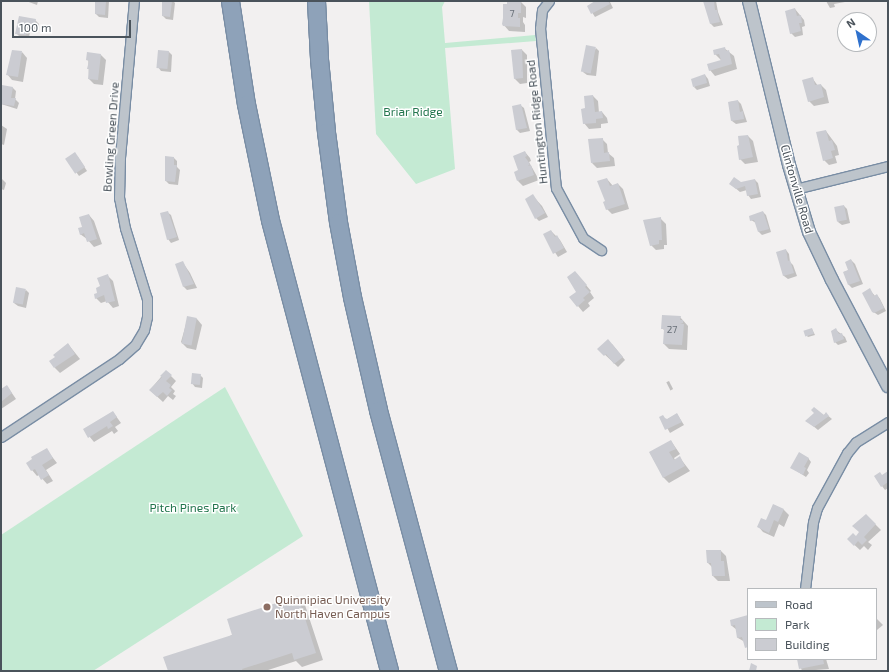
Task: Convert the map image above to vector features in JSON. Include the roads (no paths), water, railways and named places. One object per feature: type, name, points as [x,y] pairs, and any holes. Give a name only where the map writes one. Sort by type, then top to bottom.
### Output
[{"type":"highway","points":[[230,1],[246,104],[270,220],[389,671]]},
{"type":"highway","points":[[316,1],[326,132],[338,222],[352,298],[378,410],[448,671]]},
{"type":"street","name":"Bowling Green Drive","points":[[1,438],[119,359],[135,345],[144,330],[147,317],[147,299],[125,228],[118,198],[120,157],[134,1]]},
{"type":"street","name":"Huntington Ridge Road","points":[[550,1],[542,10],[540,28],[556,188],[583,238],[602,250]]},
{"type":"street","name":"Clintonville Road","points":[[749,1],[795,189],[809,232],[888,386]]},
{"type":"street","points":[[795,189],[888,166]]},
{"type":"street","points":[[805,588],[813,522],[820,502],[847,453],[856,442],[888,422]]},
{"type":"place","name":"Quinnipiac University North Haven Campus","points":[[267,607]]},
{"type":"park label","name":"Briar Ridge","points":[[413,112]]},
{"type":"park label","name":"Pitch Pines Park","points":[[193,508]]}]
